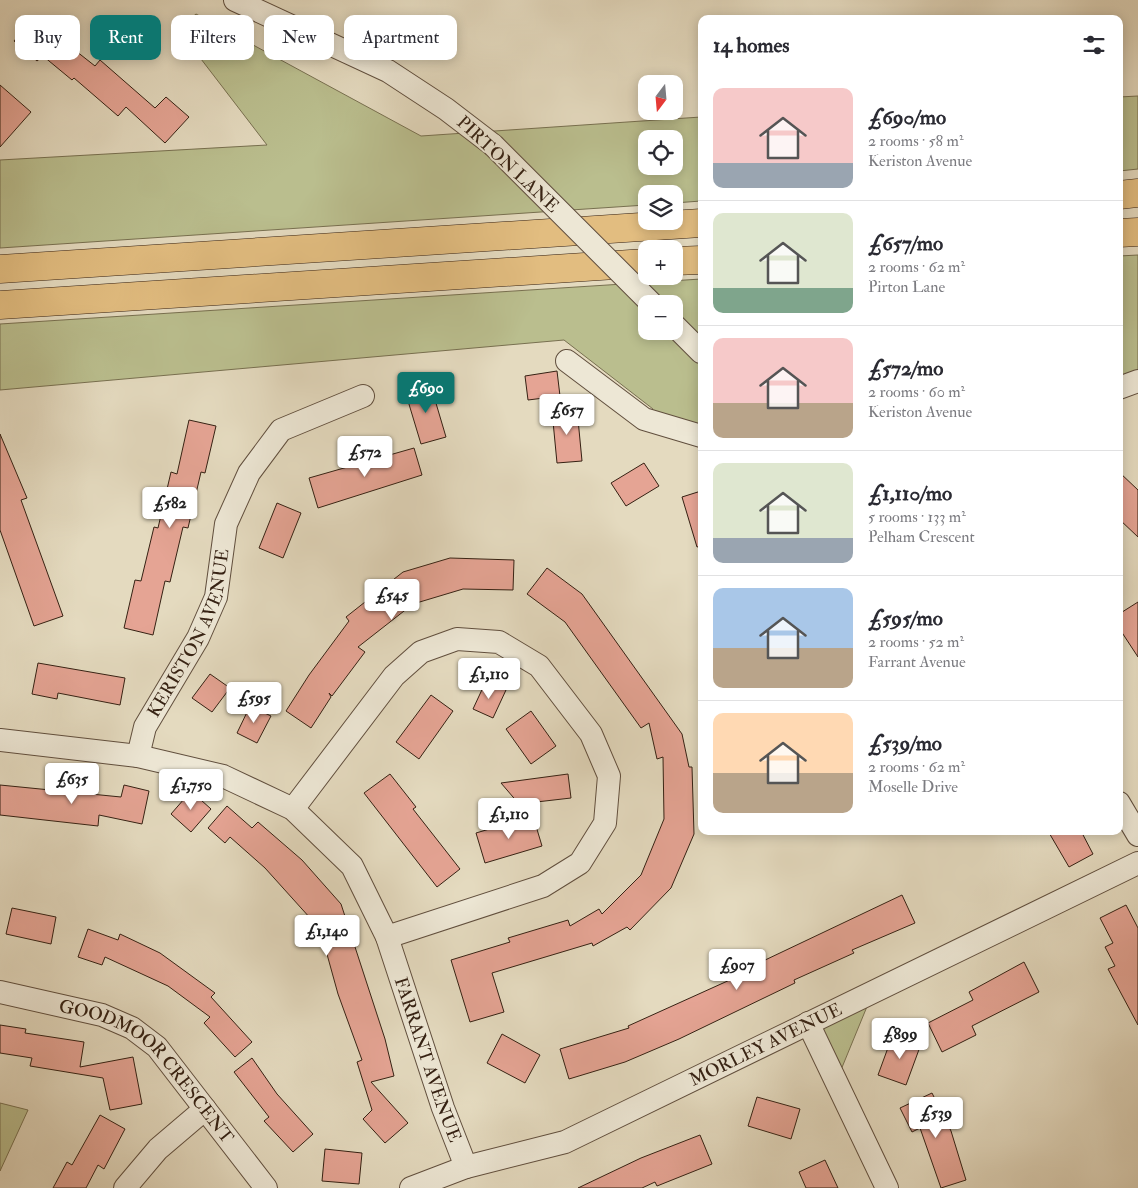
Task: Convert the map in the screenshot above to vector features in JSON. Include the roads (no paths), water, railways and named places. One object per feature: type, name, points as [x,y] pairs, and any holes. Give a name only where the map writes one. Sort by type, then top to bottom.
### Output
[{"type":"highway","points":[[1123,195],[1138,193]]},
{"type":"highway","points":[[0,270],[698,223]]},
{"type":"highway","points":[[1123,233],[1138,232]]},
{"type":"highway","points":[[683,261],[698,260]]},
{"type":"highway","points":[[0,305],[638,264]]},
{"type":"street","name":"PIRTON LANE","points":[[236,0],[388,71],[446,109],[493,145],[643,295]]},
{"type":"street","points":[[683,334],[698,349]]},
{"type":"street","points":[[567,361],[644,419],[698,435]]},
{"type":"street","points":[[1123,387],[1138,381]]},
{"type":"street","name":"KERISTON AVENUE","points":[[138,756],[145,727],[198,638],[216,597],[226,524],[249,473],[281,430],[363,396]]},
{"type":"street","points":[[293,809],[394,676],[421,652],[457,639],[499,642],[539,666],[591,734],[609,776],[605,823],[580,864],[543,886],[388,937]]},
{"type":"street","name":"FARRANT AVENUE","points":[[0,740],[138,756],[223,776],[293,809],[352,866],[388,937],[443,1108],[466,1167]]},
{"type":"street","points":[[1123,810],[1138,835]]},
{"type":"street","name":"MORLEY AVENUE","points":[[411,1188],[466,1167],[565,1142],[1138,863]]},
{"type":"street","name":"GOODMOOR CRESCENT","points":[[0,992],[102,1014],[132,1028],[157,1047],[266,1188]]},
{"type":"street","points":[[808,1023],[887,1188]]},
{"type":"street","points":[[125,1188],[158,1149],[205,1109]]}]
